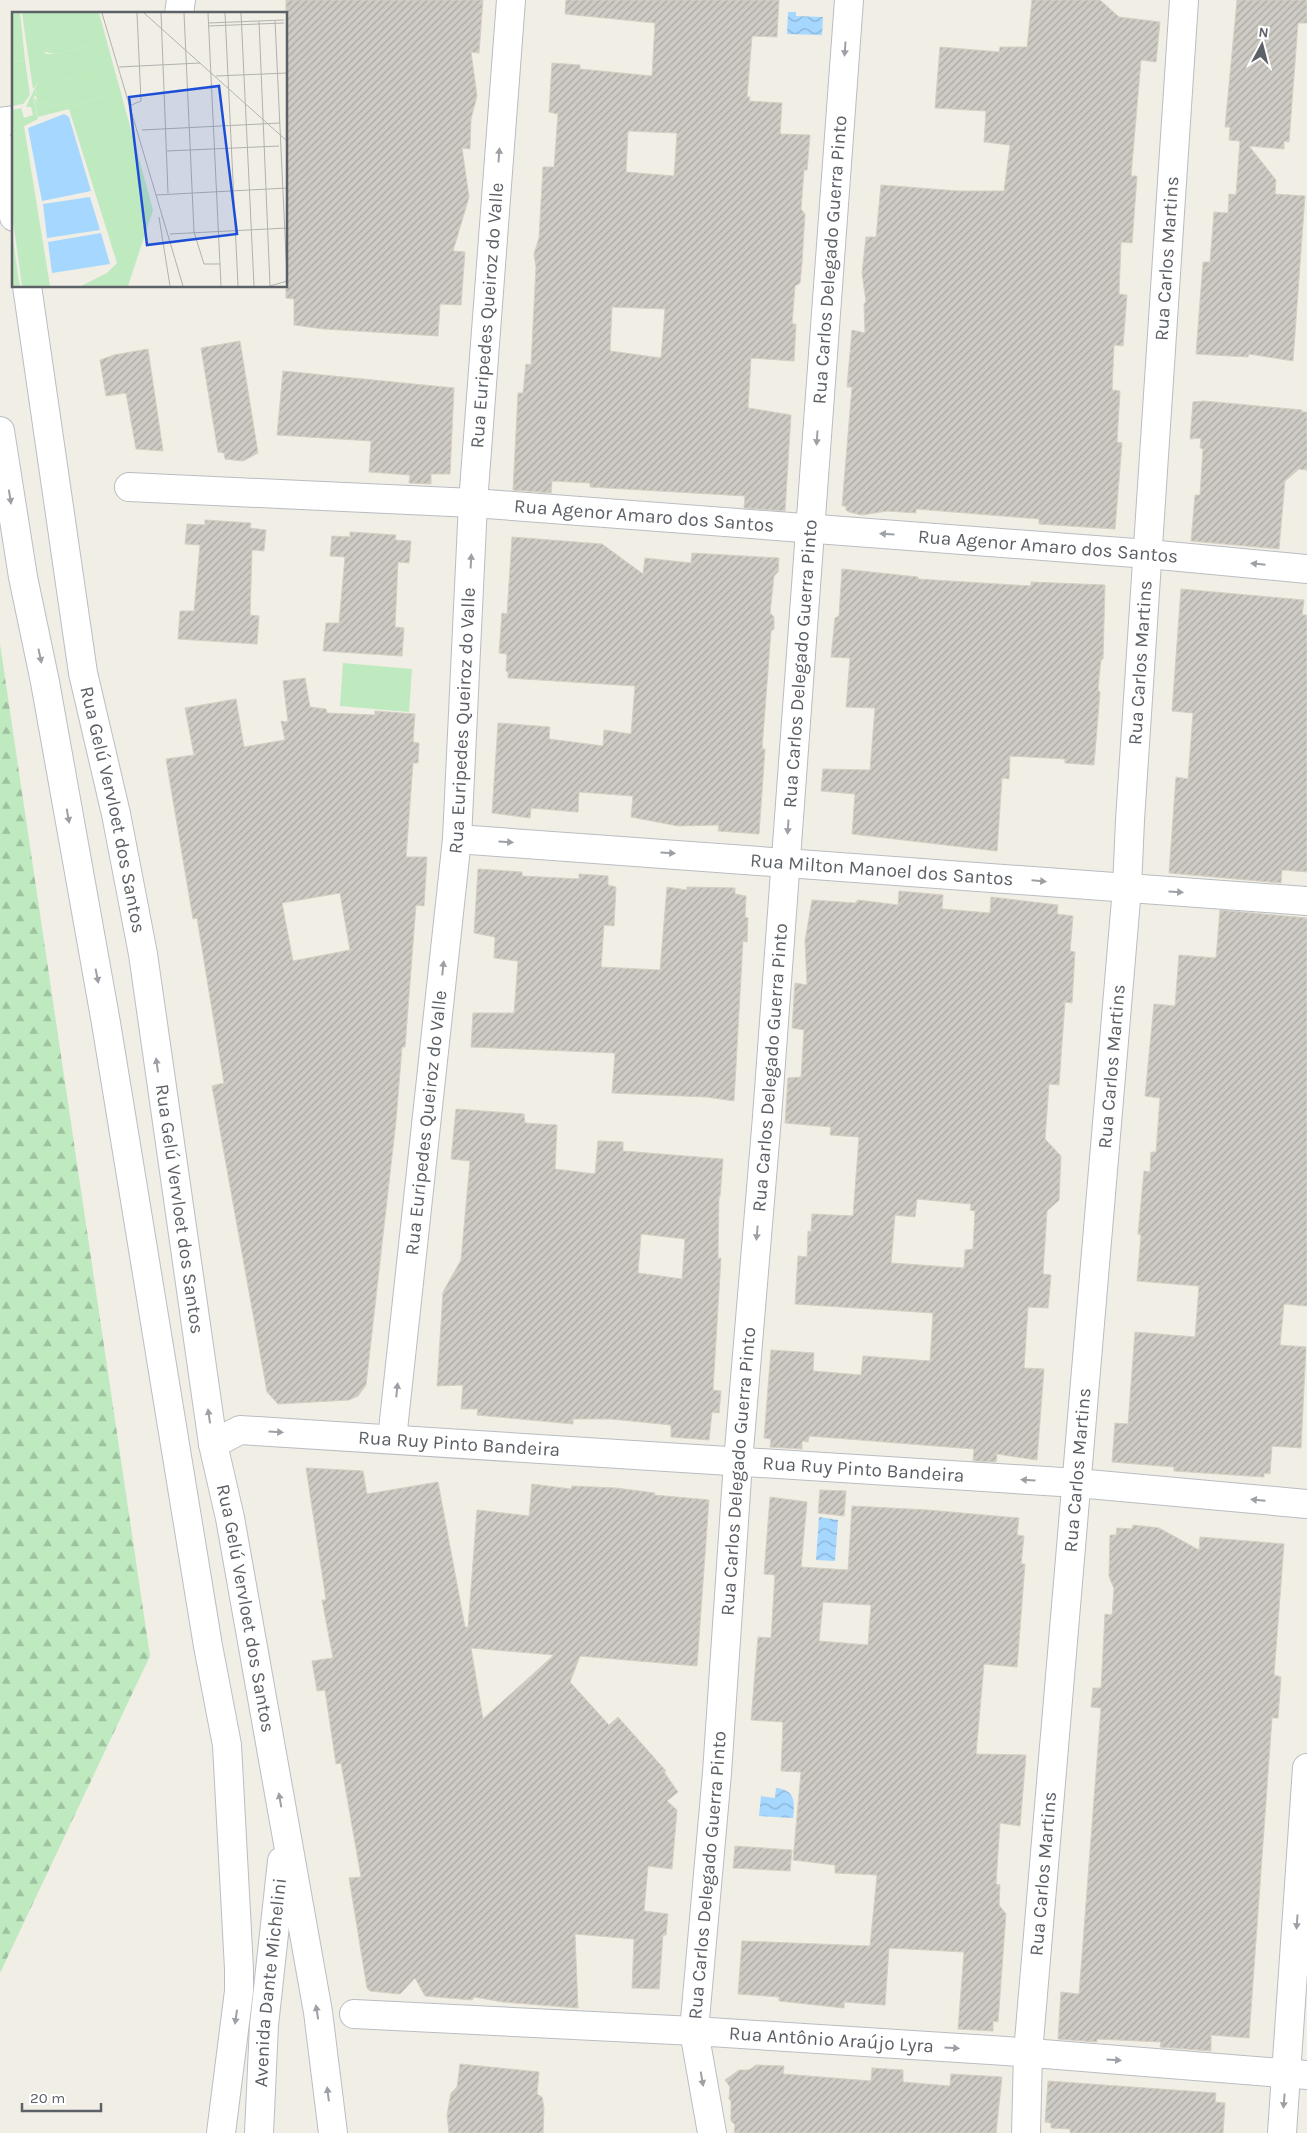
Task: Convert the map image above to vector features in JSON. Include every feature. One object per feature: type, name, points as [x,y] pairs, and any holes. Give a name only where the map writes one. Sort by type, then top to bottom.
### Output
[{"type":"street","name":"Rua Euripedes Queiroz do Valle","points":[[392,1439],[457,839],[474,503],[511,0]]},
{"type":"street","name":"Rua Carlos Delegado Guerra Pinto","points":[[712,2133],[694,2030],[717,1773],[738,1462],[767,1117],[849,0]]},
{"type":"street","name":"Rua Carlos Martins","points":[[1026,2133],[1028,2053],[1127,888],[1184,0]]},
{"type":"street","points":[[0,145],[12,206]]},
{"type":"street","name":"Rua Gelú Vervloet dos Santos","points":[[27,288],[83,673],[116,814],[143,954],[214,1444],[230,1518],[318,2012],[333,2133]]},
{"type":"street","name":"Rua Gelú Vervloet dos Santos","points":[[0,431],[23,577],[45,682],[106,1023],[166,1395],[227,1745],[239,1990],[221,2133]]},
{"type":"street","name":"Rua Agenor Amaro dos Santos","points":[[129,488],[474,503],[1148,554],[1307,569]]},
{"type":"street","name":"Rua Milton Manoel dos Santos","points":[[457,839],[786,861],[1307,901]]},
{"type":"street","name":"Rua Ruy Pinto Bandeira","points":[[214,1444],[240,1430],[1077,1483],[1307,1504]]},
{"type":"street","points":[[1282,2133],[1297,2074],[1307,1768]]},
{"type":"street","name":"Avenida Dante Michelini","points":[[259,2133],[264,2025],[286,1831]]},
{"type":"street","name":"Rua Antônio Araújo Lyra","points":[[354,2014],[694,2030],[1297,2074]]},
{"type":"green space","points":[[0,644],[150,1656],[0,1973]]},
{"type":"green space","points":[[343,663],[412,669],[409,712],[340,706]]},
{"type":"water","points":[[788,12],[796,12],[796,16],[823,17],[822,35],[787,34]]},
{"type":"water","points":[[819,1517],[838,1520],[835,1561],[816,1560]]},
{"type":"water","points":[[776,1788],[787,1791],[792,1797],[794,1802],[793,1818],[759,1816],[761,1796],[775,1798]]},
{"type":"building","points":[[286,0],[483,0],[479,53],[471,52],[477,96],[471,119],[470,149],[462,148],[469,197],[453,251],[465,252],[461,305],[440,304],[438,336],[324,329],[294,325],[294,299],[286,298],[286,288],[288,288],[288,12],[286,12]]},
{"type":"building","points":[[566,0],[779,0],[777,37],[752,36],[747,97],[750,97],[749,101],[782,103],[780,134],[810,135],[807,170],[804,170],[801,209],[805,214],[802,263],[800,283],[795,286],[792,324],[796,324],[794,361],[751,358],[748,408],[791,415],[785,511],[744,508],[745,496],[590,487],[590,483],[552,481],[551,493],[513,490],[518,393],[523,393],[526,364],[531,365],[536,267],[534,254],[539,238],[543,167],[554,167],[558,114],[549,112],[552,63],[580,65],[580,69],[652,76],[655,23],[565,14]],"holes":[[[628,131],[677,133],[674,176],[626,172]],[[612,307],[665,309],[661,358],[610,351]]]},
{"type":"building","points":[[1032,0],[1100,0],[1119,17],[1160,22],[1156,62],[1141,60],[1131,176],[1137,176],[1132,243],[1121,242],[1119,294],[1127,295],[1123,346],[1114,345],[1112,390],[1120,391],[1117,442],[1122,443],[1115,529],[1039,524],[1039,519],[916,509],[916,513],[887,511],[862,515],[849,512],[846,510],[846,506],[842,506],[852,387],[847,387],[852,330],[865,333],[864,304],[866,302],[862,273],[866,237],[876,237],[881,185],[958,191],[1004,191],[1010,145],[984,142],[986,111],[935,108],[940,47],[999,52],[1000,47],[1027,47]]},
{"type":"building","points":[[1237,0],[1307,0],[1307,23],[1298,23],[1289,142],[1284,141],[1284,149],[1249,146],[1276,180],[1275,194],[1305,196],[1293,361],[1249,354],[1248,357],[1196,354],[1203,262],[1210,262],[1214,212],[1228,213],[1229,194],[1236,195],[1240,141],[1229,140],[1230,127],[1225,127]]},
{"type":"building","points":[[240,341],[258,453],[243,461],[225,459],[224,453],[218,452],[201,348]]},
{"type":"building","points":[[148,349],[163,451],[136,449],[126,393],[106,396],[100,360],[114,355]]},
{"type":"building","points":[[283,371],[454,388],[450,474],[431,474],[431,484],[409,483],[410,475],[369,472],[371,441],[277,435]]},
{"type":"building","points":[[1204,401],[1307,412],[1307,470],[1299,469],[1285,481],[1279,549],[1191,541],[1195,495],[1200,495],[1203,449],[1200,448],[1201,438],[1190,439],[1193,402]]},
{"type":"building","points":[[205,520],[251,523],[250,528],[266,530],[264,551],[252,550],[250,615],[259,616],[257,644],[178,639],[180,611],[194,611],[200,545],[185,544],[187,524],[205,525]]},
{"type":"building","points":[[350,532],[396,535],[395,540],[411,541],[409,563],[398,562],[395,627],[404,628],[402,656],[323,651],[326,623],[339,623],[345,557],[330,556],[332,536],[350,537]]},
{"type":"building","points":[[512,537],[602,544],[643,574],[645,558],[691,563],[692,553],[779,558],[778,572],[774,576],[770,613],[774,617],[774,629],[771,631],[762,749],[765,749],[759,834],[718,831],[719,825],[678,826],[631,817],[633,796],[579,792],[578,812],[531,808],[530,818],[492,813],[498,723],[550,727],[549,739],[603,746],[604,730],[631,734],[635,686],[508,678],[508,672],[506,671],[507,654],[499,653],[502,613],[507,614]]},
{"type":"building","points":[[842,569],[918,577],[918,579],[1031,586],[1031,582],[1105,585],[1103,659],[1101,660],[1099,678],[1098,690],[1100,692],[1094,765],[1065,763],[1065,759],[1010,756],[1009,779],[1002,778],[997,851],[852,834],[855,794],[821,791],[823,769],[870,770],[875,708],[846,707],[850,658],[831,657],[835,618],[839,616]]},
{"type":"building","points":[[1181,589],[1304,600],[1302,615],[1307,615],[1307,872],[1282,870],[1281,883],[1169,873],[1176,777],[1188,779],[1193,713],[1172,711]]},
{"type":"building","points":[[305,678],[310,707],[326,709],[327,713],[375,715],[375,711],[415,714],[413,742],[419,743],[418,763],[413,763],[406,857],[427,857],[424,906],[416,905],[405,1047],[402,1047],[396,1121],[366,1385],[358,1396],[349,1400],[278,1404],[267,1392],[212,1086],[224,1083],[197,918],[193,919],[166,759],[194,755],[185,708],[236,699],[244,747],[285,740],[281,721],[288,722],[283,681]],"holes":[[[340,893],[350,950],[293,961],[282,903]]]},
{"type":"building","points":[[478,869],[522,872],[522,876],[579,879],[579,874],[608,876],[608,885],[616,887],[614,926],[604,925],[601,967],[660,970],[667,887],[687,890],[687,887],[735,888],[735,894],[746,896],[745,917],[748,918],[747,942],[743,941],[734,1101],[706,1097],[612,1093],[615,1053],[471,1047],[473,1013],[514,1013],[518,961],[494,958],[495,937],[474,933]]},
{"type":"building","points":[[899,891],[943,895],[942,909],[990,913],[991,897],[1058,905],[1057,914],[1073,916],[1070,951],[1075,952],[1072,1003],[1065,1002],[1059,1085],[1049,1084],[1045,1139],[1061,1156],[1059,1200],[1047,1211],[1043,1274],[1051,1275],[1048,1308],[1028,1307],[1024,1368],[1044,1369],[1037,1460],[997,1454],[996,1462],[973,1461],[974,1449],[809,1436],[808,1442],[802,1441],[802,1449],[770,1447],[771,1439],[764,1438],[771,1350],[814,1353],[813,1371],[861,1375],[863,1356],[930,1361],[933,1313],[795,1304],[798,1256],[807,1257],[808,1231],[811,1232],[812,1214],[853,1216],[859,1137],[830,1135],[831,1127],[785,1123],[788,1078],[801,1077],[804,1030],[792,1028],[795,983],[807,985],[805,941],[812,900],[855,903],[858,900],[898,905]],"holes":[[[917,1199],[971,1204],[970,1210],[975,1211],[973,1249],[965,1250],[964,1268],[891,1263],[895,1215],[915,1217]]]},
{"type":"building","points":[[1220,910],[1307,918],[1307,1306],[1284,1304],[1280,1345],[1306,1347],[1301,1448],[1272,1446],[1270,1474],[1264,1473],[1264,1477],[1174,1471],[1174,1467],[1112,1462],[1115,1423],[1128,1424],[1135,1332],[1195,1337],[1199,1286],[1137,1281],[1141,1235],[1138,1234],[1144,1171],[1150,1172],[1151,1152],[1156,1152],[1160,1098],[1145,1096],[1154,1004],[1175,1006],[1179,955],[1216,958]]},
{"type":"building","points":[[456,1109],[524,1114],[525,1123],[557,1125],[555,1169],[595,1174],[598,1141],[623,1142],[623,1151],[723,1159],[719,1196],[718,1259],[721,1258],[713,1390],[721,1391],[719,1413],[712,1412],[709,1440],[671,1437],[671,1425],[611,1419],[573,1419],[573,1424],[477,1415],[478,1409],[461,1409],[463,1385],[437,1386],[443,1292],[461,1260],[470,1161],[451,1159]],"holes":[[[641,1234],[685,1239],[682,1279],[638,1273]]]},
{"type":"building","points":[[306,1468],[363,1471],[367,1494],[438,1482],[465,1627],[468,1627],[477,1510],[529,1516],[532,1484],[571,1489],[572,1486],[616,1488],[655,1493],[654,1495],[709,1500],[697,1666],[580,1656],[570,1682],[609,1725],[618,1717],[666,1771],[664,1772],[678,1792],[667,1801],[677,1810],[672,1869],[648,1866],[644,1911],[668,1914],[666,1935],[663,1935],[659,1989],[632,1988],[634,1939],[575,1934],[578,2008],[503,2002],[474,1997],[472,2000],[425,1996],[415,1978],[400,1994],[370,1991],[367,1988],[349,1878],[361,1877],[341,1763],[336,1764],[325,1690],[317,1691],[312,1661],[333,1658],[322,1600],[326,1600]],"holes":[[[471,1648],[554,1655],[483,1719]]]},
{"type":"building","points":[[820,1490],[846,1491],[844,1516],[818,1513]]},
{"type":"building","points":[[770,1497],[807,1502],[801,1567],[848,1570],[852,1506],[1019,1518],[1017,1535],[1024,1536],[1021,1564],[1025,1564],[1017,1667],[984,1664],[976,1754],[1026,1755],[1020,1826],[1000,1823],[996,1884],[1000,1885],[999,1905],[1006,1914],[998,2022],[993,2021],[993,2031],[958,2029],[964,1952],[889,1948],[885,2005],[844,2002],[844,2008],[779,2001],[779,1997],[738,1994],[742,1941],[870,1946],[877,1875],[835,1873],[835,1865],[793,1860],[801,1772],[781,1771],[783,1722],[751,1720],[758,1637],[771,1638],[775,1575],[764,1574]],"holes":[[[823,1602],[871,1605],[868,1645],[819,1641]]]},
{"type":"building","points":[[1133,1525],[1159,1528],[1199,1550],[1200,1537],[1284,1544],[1274,1675],[1281,1677],[1278,1718],[1272,1718],[1249,2038],[1211,2035],[1211,2051],[1160,2047],[1161,2042],[1097,2039],[1097,2042],[1058,2039],[1061,1992],[1079,1994],[1101,1708],[1091,1707],[1093,1688],[1101,1688],[1105,1614],[1112,1615],[1114,1589],[1109,1576],[1110,1535],[1116,1535],[1117,1528],[1132,1529]]},
{"type":"building","points":[[735,1846],[792,1850],[790,1871],[733,1868]]},
{"type":"building","points":[[460,2064],[539,2072],[537,2094],[542,2097],[544,2108],[543,2133],[449,2133],[447,2115],[451,2093],[457,2087]]},
{"type":"building","points":[[756,2065],[784,2066],[783,2074],[871,2081],[872,2068],[903,2070],[903,2082],[950,2086],[951,2074],[1002,2077],[996,2133],[734,2133],[735,2125],[731,2121],[731,2101],[729,2099],[730,2087],[725,2080],[739,2070],[749,2070]]},
{"type":"building","points":[[1048,2081],[1216,2093],[1215,2102],[1225,2103],[1223,2133],[1070,2133],[1070,2129],[1051,2128],[1051,2123],[1045,2122]]}]
